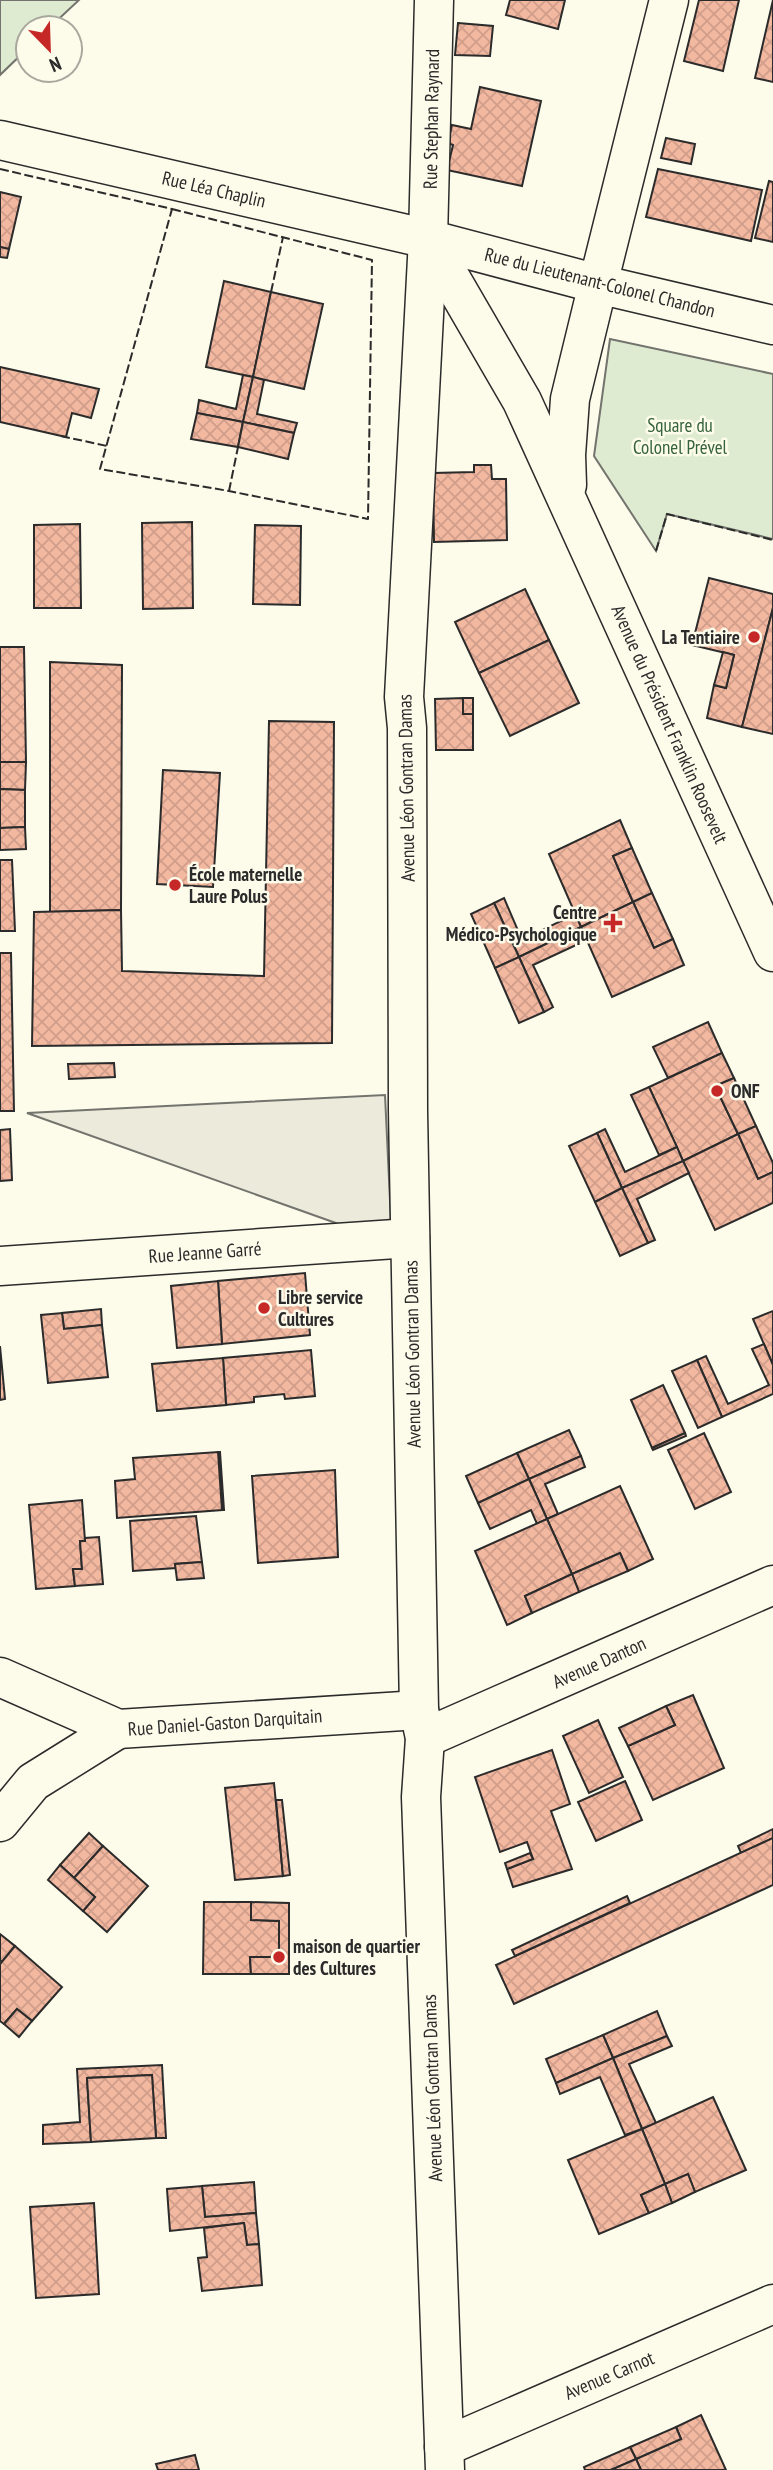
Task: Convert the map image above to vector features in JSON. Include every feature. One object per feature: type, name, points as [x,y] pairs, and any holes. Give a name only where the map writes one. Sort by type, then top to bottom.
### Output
[{"type":"street","name":"Rue Stephan Raynard","points":[[428,239],[434,0]]},
{"type":"street","name":"Avenue du Président Franklin Roosevelt","points":[[567,498],[566,454],[570,399],[670,0]]},
{"type":"street","name":"Rue Léa Chaplin","points":[[0,140],[428,239]]},
{"type":"street","name":"Rue du Lieutenant-Colonel Chandon","points":[[428,239],[598,284],[773,325]]},
{"type":"street","name":"Avenue du Président Franklin Roosevelt","points":[[428,239],[522,401],[773,952]]},
{"type":"street","name":"Avenue Léon Gontran Damas","points":[[428,239],[404,697],[407,727],[410,1238],[422,1724],[421,1797],[445,2458]]},
{"type":"street","name":"Rue Jeanne Garré","points":[[0,1266],[410,1238]]},
{"type":"street","name":"Avenue Danton","points":[[422,1724],[773,1585]]},
{"type":"street","name":"Rue Daniel-Gaston Darquitain","points":[[0,1677],[118,1729],[422,1724]]},
{"type":"street","points":[[0,1822],[33,1783],[118,1729]]},
{"type":"street","name":"Avenue Carnot","points":[[445,2458],[773,2304]]},
{"type":"green space","points":[[0,0],[79,0],[64,14],[14,14],[14,62],[0,75]]},
{"type":"green space","name":"Square du Colonel Prével","points":[[610,339],[773,374],[773,539],[667,514],[656,551],[594,456]]},
{"type":"shaded area","points":[[385,1095],[392,1243],[27,1113]]},
{"type":"building","points":[[510,0],[565,0],[558,29],[506,15]]},
{"type":"building","points":[[699,0],[739,0],[723,71],[684,61]]},
{"type":"building","points":[[773,0],[773,82],[755,78]]},
{"type":"building","points":[[458,23],[493,26],[490,56],[455,55]]},
{"type":"building","points":[[480,87],[541,101],[522,186],[447,170],[453,145],[448,143],[452,125],[471,129]]},
{"type":"building","points":[[666,138],[695,144],[691,164],[661,158]]},
{"type":"building","points":[[658,169],[762,190],[751,241],[646,217]]},
{"type":"building","points":[[769,181],[773,182],[773,242],[755,238]]},
{"type":"building","points":[[0,192],[21,197],[9,249],[0,247]]},
{"type":"building","points":[[0,247],[9,249],[7,258],[0,257]]},
{"type":"building","points":[[224,281],[271,292],[253,377],[206,367]]},
{"type":"building","points":[[271,292],[323,304],[304,389],[253,377]]},
{"type":"building","points":[[0,367],[99,389],[91,418],[72,413],[66,437],[0,422]]},
{"type":"building","points":[[243,375],[253,377],[243,422],[197,413],[199,400],[236,409]]},
{"type":"building","points":[[253,377],[264,380],[257,414],[297,423],[294,433],[243,422]]},
{"type":"building","points":[[197,413],[243,422],[238,447],[191,439]]},
{"type":"building","points":[[243,422],[294,433],[288,459],[238,447]]},
{"type":"building","points":[[474,465],[491,465],[492,479],[506,479],[507,540],[434,542],[433,473],[474,472]]},
{"type":"building","points":[[192,522],[193,608],[143,609],[142,523]]},
{"type":"building","points":[[80,524],[81,608],[34,608],[34,525]]},
{"type":"building","points":[[255,525],[301,526],[300,605],[253,604]]},
{"type":"building","points":[[709,578],[773,594],[773,608],[742,727],[707,718],[714,685],[726,688],[734,655],[692,645]]},
{"type":"building","points":[[525,589],[549,640],[479,673],[455,622]]},
{"type":"building","points":[[773,608],[773,734],[742,727]]},
{"type":"building","points":[[549,640],[579,703],[510,736],[479,673]]},
{"type":"building","points":[[0,647],[24,647],[26,762],[0,762]]},
{"type":"building","points":[[723,652],[734,655],[726,688],[714,685]]},
{"type":"building","points":[[50,662],[122,665],[121,910],[50,912]]},
{"type":"building","points":[[463,698],[473,698],[473,714],[463,714]]},
{"type":"building","points":[[463,698],[463,714],[473,714],[473,750],[436,750],[435,699]]},
{"type":"building","points":[[269,721],[334,722],[332,1043],[32,1046],[34,912],[121,910],[122,971],[264,976]]},
{"type":"building","points":[[0,762],[26,762],[25,790],[0,789]]},
{"type":"building","points":[[163,770],[220,773],[213,887],[157,884]]},
{"type":"building","points":[[0,789],[25,790],[25,827],[0,828]]},
{"type":"building","points":[[620,820],[632,848],[613,856],[633,902],[581,927],[549,854]]},
{"type":"building","points":[[25,827],[26,849],[0,850],[0,828]]},
{"type":"building","points":[[632,848],[652,893],[633,902],[613,856]]},
{"type":"building","points":[[0,860],[12,860],[15,931],[0,931]]},
{"type":"building","points":[[652,893],[673,939],[654,948],[633,902]]},
{"type":"building","points":[[504,898],[522,940],[575,914],[581,927],[519,957],[494,903]]},
{"type":"building","points":[[633,902],[654,948],[673,939],[684,965],[612,997],[581,927]]},
{"type":"building","points":[[494,903],[519,957],[495,968],[471,914]]},
{"type":"building","points":[[581,927],[587,940],[533,965],[553,1007],[544,1012],[519,957]]},
{"type":"building","points":[[0,953],[11,953],[14,1111],[0,1111]]},
{"type":"building","points":[[519,957],[544,1012],[519,1023],[495,968]]},
{"type":"building","points":[[708,1022],[722,1053],[668,1078],[653,1047]]},
{"type":"building","points":[[722,1053],[734,1078],[715,1086],[738,1134],[683,1161],[649,1087]]},
{"type":"building","points":[[114,1063],[115,1077],[69,1079],[68,1064]]},
{"type":"building","points":[[734,1078],[756,1126],[738,1134],[715,1086]]},
{"type":"building","points":[[649,1087],[677,1147],[659,1155],[631,1095]]},
{"type":"building","points":[[756,1126],[773,1163],[773,1172],[758,1179],[738,1134]]},
{"type":"building","points":[[10,1129],[12,1180],[0,1181],[0,1130]]},
{"type":"building","points":[[605,1129],[625,1172],[677,1147],[683,1161],[622,1188],[597,1133]]},
{"type":"building","points":[[597,1133],[622,1188],[595,1202],[569,1146]]},
{"type":"building","points":[[738,1134],[758,1179],[773,1172],[773,1203],[715,1230],[683,1161]]},
{"type":"building","points":[[683,1161],[689,1173],[637,1199],[655,1240],[648,1243],[622,1188]]},
{"type":"building","points":[[622,1188],[648,1243],[620,1256],[595,1202]]},
{"type":"building","name":"Libre service Cultures","points":[[305,1273],[310,1335],[222,1344],[218,1281]]},
{"type":"building","points":[[218,1281],[222,1344],[177,1348],[171,1286]]},
{"type":"building","points":[[101,1309],[102,1325],[64,1329],[62,1313]]},
{"type":"building","points":[[773,1311],[773,1365],[753,1319]]},
{"type":"building","points":[[62,1313],[64,1329],[102,1325],[108,1377],[48,1383],[41,1315]]},
{"type":"building","points":[[764,1344],[773,1365],[773,1394],[722,1417],[697,1360],[706,1356],[728,1404],[769,1385],[752,1349]]},
{"type":"building","points":[[0,1346],[5,1399],[0,1400]]},
{"type":"building","points":[[311,1350],[315,1396],[285,1399],[284,1394],[254,1397],[254,1402],[226,1405],[223,1358]]},
{"type":"building","points":[[223,1358],[226,1405],[157,1411],[152,1364]]},
{"type":"building","points":[[697,1360],[722,1417],[698,1428],[672,1371]]},
{"type":"building","points":[[663,1385],[685,1433],[652,1448],[631,1400]]},
{"type":"building","points":[[569,1430],[581,1456],[529,1479],[517,1453]]},
{"type":"building","points":[[685,1433],[686,1436],[653,1450],[652,1448]]},
{"type":"building","points":[[704,1433],[731,1492],[695,1509],[668,1450]]},
{"type":"building","points":[[218,1452],[222,1510],[117,1518],[115,1481],[135,1479],[133,1458]]},
{"type":"building","points":[[220,1452],[224,1510],[222,1510]]},
{"type":"building","points":[[517,1453],[529,1479],[478,1503],[466,1476]]},
{"type":"building","points":[[581,1456],[585,1467],[545,1484],[558,1514],[547,1519],[529,1479]]},
{"type":"building","points":[[335,1470],[338,1557],[258,1563],[252,1476]]},
{"type":"building","points":[[529,1479],[547,1519],[537,1524],[531,1510],[490,1529],[478,1503]]},
{"type":"building","points":[[620,1486],[653,1559],[628,1571],[620,1553],[572,1574],[547,1519]]},
{"type":"building","points":[[82,1500],[85,1541],[80,1541],[82,1569],[73,1569],[75,1586],[36,1589],[29,1505]]},
{"type":"building","points":[[196,1516],[202,1562],[175,1564],[176,1568],[133,1571],[130,1521]]},
{"type":"building","points":[[547,1519],[572,1574],[525,1596],[532,1613],[507,1625],[475,1551]]},
{"type":"building","points":[[99,1537],[103,1584],[75,1586],[73,1569],[82,1569],[80,1541]]},
{"type":"building","points":[[620,1553],[628,1571],[579,1592],[572,1574]]},
{"type":"building","points":[[202,1562],[204,1578],[177,1580],[175,1564]]},
{"type":"building","points":[[572,1574],[579,1592],[532,1613],[525,1596]]},
{"type":"building","points":[[693,1695],[724,1768],[653,1800],[628,1746],[675,1725],[666,1706]]},
{"type":"building","points":[[666,1706],[675,1725],[628,1746],[619,1728]]},
{"type":"building","points":[[598,1720],[623,1777],[589,1793],[563,1736]]},
{"type":"building","points":[[552,1750],[570,1804],[551,1811],[572,1869],[513,1887],[507,1869],[533,1859],[527,1842],[500,1852],[475,1777]]},
{"type":"building","points":[[625,1781],[642,1820],[596,1841],[578,1802]]},
{"type":"building","points":[[274,1783],[283,1876],[235,1880],[225,1788]]},
{"type":"building","points":[[276,1800],[282,1800],[290,1875],[283,1876]]},
{"type":"building","points":[[773,1829],[773,1838],[741,1853],[738,1846]]},
{"type":"building","points":[[89,1833],[103,1846],[74,1878],[60,1865]]},
{"type":"building","points":[[773,1838],[773,1885],[514,2004],[496,1965]]},
{"type":"building","points":[[103,1846],[148,1886],[107,1932],[83,1911],[95,1897],[74,1878]]},
{"type":"building","points":[[530,1853],[533,1859],[507,1869],[505,1863]]},
{"type":"building","points":[[60,1865],[95,1897],[83,1911],[48,1880]]},
{"type":"building","points":[[627,1896],[630,1903],[515,1956],[512,1950]]},
{"type":"building","points":[[204,1902],[251,1902],[251,1920],[279,1921],[279,1957],[250,1957],[251,1974],[203,1974]]},
{"type":"building","points":[[251,1902],[289,1903],[289,1974],[251,1974],[250,1957],[279,1957],[279,1921],[251,1920]]},
{"type":"building","points":[[0,1934],[15,1946],[2,1962],[0,1960]]},
{"type":"building","points":[[15,1946],[62,1987],[32,2021],[17,2009],[4,2024],[0,2021],[0,1964]]},
{"type":"building","points":[[17,2009],[32,2021],[19,2037],[4,2024]]},
{"type":"building","points":[[657,2011],[667,2036],[613,2058],[603,2035]]},
{"type":"building","points":[[603,2035],[613,2058],[556,2083],[546,2059]]},
{"type":"building","points":[[667,2036],[672,2046],[629,2064],[656,2123],[642,2129],[613,2058]]},
{"type":"building","points":[[613,2058],[642,2129],[625,2135],[600,2077],[560,2094],[556,2083]]},
{"type":"building","points":[[162,2065],[166,2138],[156,2138],[152,2075],[87,2078],[91,2142],[43,2144],[43,2125],[80,2122],[77,2069]]},
{"type":"building","points":[[152,2075],[156,2138],[91,2142],[87,2078]]},
{"type":"building","points":[[713,2097],[746,2170],[695,2192],[688,2174],[665,2184],[642,2129]]},
{"type":"building","points":[[642,2129],[665,2184],[641,2195],[649,2213],[599,2234],[568,2160]]},
{"type":"building","points":[[688,2174],[695,2192],[672,2203],[665,2184]]},
{"type":"building","points":[[254,2182],[256,2213],[205,2217],[202,2186]]},
{"type":"building","points":[[665,2184],[672,2203],[649,2213],[641,2195]]},
{"type":"building","points":[[202,2186],[205,2217],[256,2213],[259,2244],[247,2245],[244,2223],[170,2231],[167,2189]]},
{"type":"building","points":[[94,2203],[99,2294],[36,2298],[30,2207]]},
{"type":"building","points":[[244,2223],[247,2245],[259,2244],[262,2285],[202,2291],[198,2258],[207,2257],[204,2228]]},
{"type":"building","points":[[701,2415],[726,2470],[641,2470],[636,2459],[681,2439],[676,2427]]},
{"type":"building","points":[[676,2427],[681,2439],[636,2459],[630,2447]]},
{"type":"building","points":[[630,2447],[636,2459],[611,2470],[585,2470],[584,2467]]},
{"type":"building","points":[[195,2455],[199,2470],[158,2470],[156,2464]]},
{"type":"building","points":[[636,2459],[641,2470],[611,2470]]},
{"type":"fence","points":[[0,169],[172,209]]},
{"type":"fence","points":[[172,209],[372,260],[368,519],[100,469],[172,209]]},
{"type":"fence","points":[[271,292],[283,237]]},
{"type":"fence","points":[[61,436],[107,446]]},
{"type":"fence","points":[[229,491],[238,447]]},
{"type":"fence","points":[[656,551],[667,514],[773,540]]},
{"type":"place","name":"La Tentiaire","points":[[754,637]]},
{"type":"place","name":"École maternelle Laure Polus","points":[[175,885]]},
{"type":"place","name":"Centre Médico-Psychologique","points":[[613,923]]},
{"type":"place","name":"ONF","points":[[717,1091]]},
{"type":"place","name":"Libre service Cultures","points":[[264,1308]]},
{"type":"place","name":"maison de quartier des Cultures","points":[[279,1957]]}]
